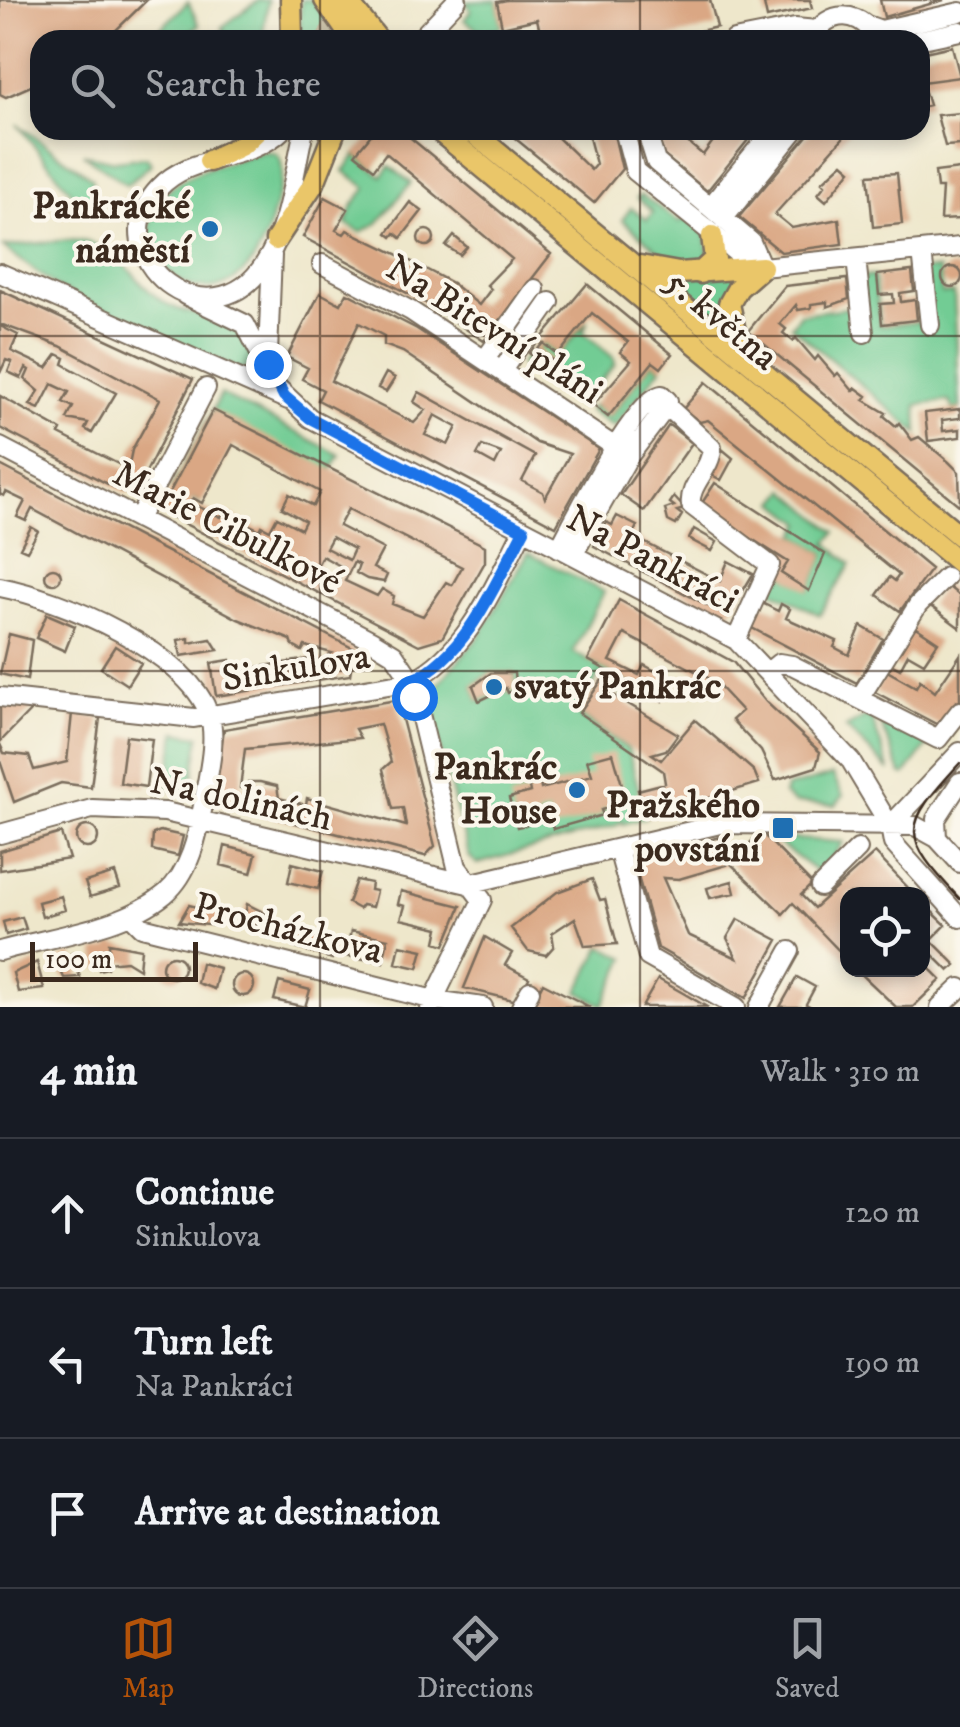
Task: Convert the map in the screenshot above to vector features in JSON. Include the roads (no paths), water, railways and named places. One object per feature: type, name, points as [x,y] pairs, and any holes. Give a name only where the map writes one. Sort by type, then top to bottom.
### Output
[{"type":"main road","points":[[291,0],[292,30]]},
{"type":"main road","points":[[325,0],[359,30]]},
{"type":"main road","points":[[349,0],[363,30]]},
{"type":"main road","points":[[209,161],[255,140]]},
{"type":"main road","points":[[275,245],[314,183],[332,140]]},
{"type":"main road","name":"5. května","points":[[450,140],[953,570]]},
{"type":"main road","name":"5. května","points":[[482,140],[958,533]]},
{"type":"main road","points":[[700,273],[715,259],[715,221]]},
{"type":"main road","points":[[625,259],[661,271],[700,273],[762,267]]},
{"type":"main road","points":[[740,354],[729,304],[738,288],[762,267]]},
{"type":"street","points":[[428,30],[457,0]]},
{"type":"street","points":[[817,30],[823,0]]},
{"type":"street","points":[[821,30],[858,20],[882,30],[960,12]]},
{"type":"street","points":[[784,30],[809,30]]},
{"type":"street","points":[[930,37],[960,30]]},
{"type":"street","points":[[261,140],[281,150],[293,172]]},
{"type":"street","points":[[202,366],[245,375],[268,364],[275,245],[301,140]]},
{"type":"street","points":[[627,140],[635,170],[715,221]]},
{"type":"street","points":[[649,140],[656,162],[715,221],[742,260],[762,267],[960,247]]},
{"type":"street","points":[[715,221],[767,140]]},
{"type":"street","points":[[715,221],[787,140]]},
{"type":"street","points":[[209,161],[164,183],[143,217],[141,238],[148,261],[160,279],[185,295],[206,298],[237,291],[256,276],[275,245]]},
{"type":"street","points":[[922,251],[930,326]]},
{"type":"street","points":[[856,258],[864,333]]},
{"type":"street","name":"Na Bitevní pláni","points":[[322,264],[411,311],[503,368],[622,452]]},
{"type":"street","name":"Na Pankráci","points":[[0,273],[202,366],[288,400],[317,422],[736,640],[851,762],[890,826],[890,837],[902,855],[960,918]]},
{"type":"street","points":[[486,358],[535,289]]},
{"type":"street","name":"Na Pankráci","points":[[185,295],[244,324],[288,400]]},
{"type":"street","points":[[503,368],[550,302]]},
{"type":"street","points":[[138,519],[206,388]]},
{"type":"street","points":[[566,552],[622,452],[667,406],[712,448],[709,465],[690,495],[691,505],[770,565],[736,640]]},
{"type":"street","name":"Marie Cibulkové","points":[[0,447],[388,650],[412,681]]},
{"type":"street","name":"Sinkulova","points":[[0,696],[152,716],[209,716],[412,681],[442,662],[460,641],[524,530]]},
{"type":"street","points":[[859,699],[918,606],[953,570]]},
{"type":"street","points":[[0,587],[48,601],[122,634],[185,677],[209,716],[212,730],[200,819],[187,864],[174,886],[130,915],[0,950]]},
{"type":"street","points":[[768,672],[779,663],[792,664],[938,739],[960,711]]},
{"type":"street","points":[[412,681],[457,867],[479,892],[481,903],[432,1003]]},
{"type":"street","points":[[890,826],[960,752]]},
{"type":"street","points":[[937,838],[939,812],[960,782]]},
{"type":"street","name":"Na dolinách","points":[[0,834],[92,809],[165,812],[468,884]]},
{"type":"street","points":[[890,826],[939,812]]},
{"type":"street","points":[[468,884],[619,856],[748,821],[921,828],[937,838],[960,863]]},
{"type":"street","points":[[820,888],[858,849]]},
{"type":"street","points":[[619,856],[648,958],[736,1007]]},
{"type":"street","name":"Procházkova","points":[[130,915],[142,926],[432,1003],[483,1007]]},
{"type":"street","points":[[760,1007],[790,951]]},
{"type":"street","points":[[940,1007],[960,988]]},
{"type":"tunnel","points":[[330,30],[342,5]]},
{"type":"tram line","points":[[960,763],[926,803],[915,831],[926,860],[960,899]]},
{"type":"place","name":"Pankrácké náměstí","points":[[210,229]]},
{"type":"place","name":"svatý Pankrác","points":[[494,687]]},
{"type":"place","name":"Pankrác House","points":[[577,790]]},
{"type":"place","name":"Pražského povstání","points":[[783,828]]}]
